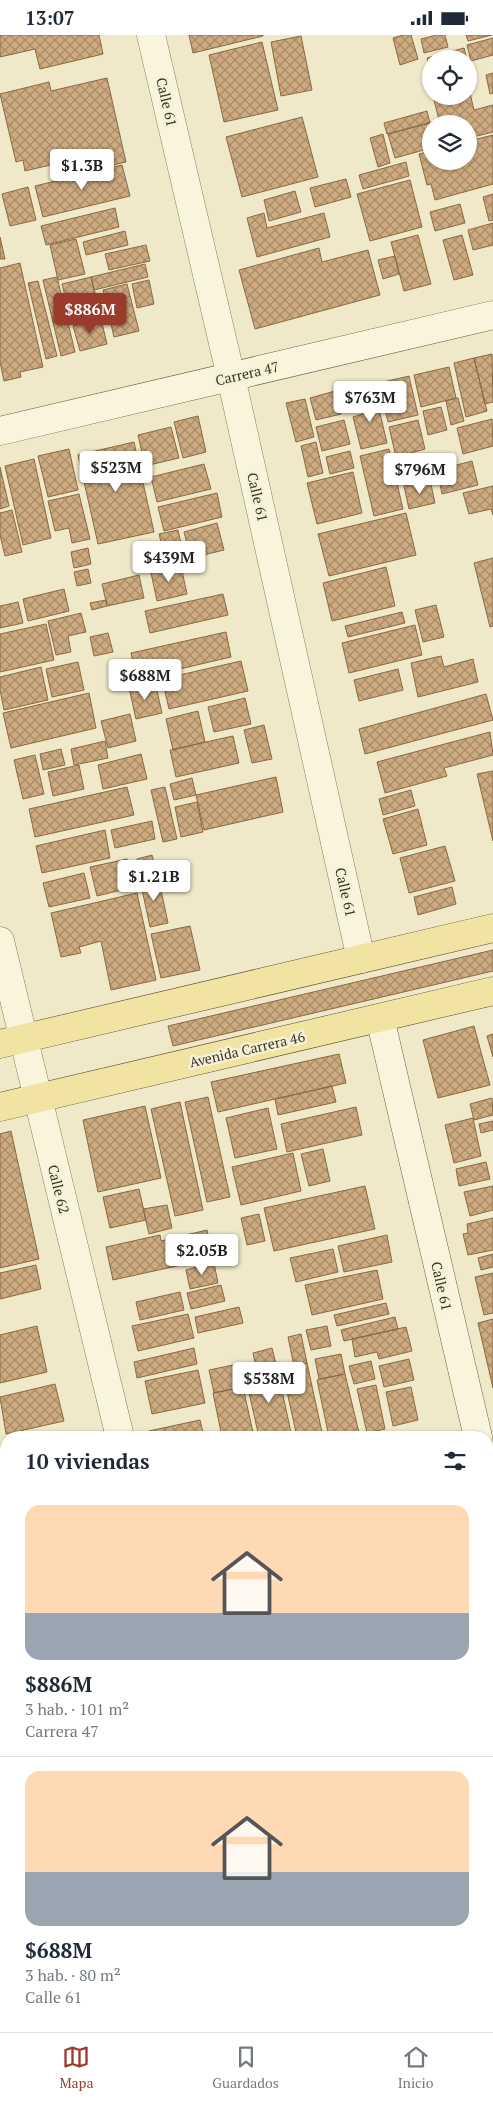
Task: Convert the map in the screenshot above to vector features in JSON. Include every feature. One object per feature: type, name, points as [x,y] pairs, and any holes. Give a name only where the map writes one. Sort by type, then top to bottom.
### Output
[{"type":"main road","points":[[12,1041],[493,928]]},
{"type":"main road","name":"Avenida Carrera 46","points":[[0,1107],[493,991]]},
{"type":"street","name":"Calle 61","points":[[151,35],[231,377],[361,959]]},
{"type":"street","name":"Carrera 47","points":[[0,431],[493,315]]},
{"type":"street","name":"Calle 62","points":[[0,941],[12,1041],[37,1098],[119,1431]]},
{"type":"street","name":"Calle 61","points":[[380,1018],[477,1431]]},
{"type":"building","points":[[0,35],[99,35],[103,54],[40,69],[35,49],[0,57]]},
{"type":"building","points":[[189,35],[263,35],[263,36],[193,53]]},
{"type":"building","points":[[411,35],[418,59],[400,65],[393,38]]},
{"type":"building","points":[[445,35],[448,47],[436,50],[423,50],[421,39]]},
{"type":"building","points":[[466,35],[492,35],[468,41]]},
{"type":"building","points":[[301,36],[312,90],[281,96],[271,42]]},
{"type":"building","points":[[493,38],[493,55],[477,59],[477,50],[468,50],[467,45]]},
{"type":"building","points":[[262,42],[278,110],[224,122],[209,55]]},
{"type":"building","points":[[493,73],[493,93],[490,94],[486,75]]},
{"type":"building","points":[[107,78],[126,162],[87,171],[84,157],[25,171],[23,160],[16,162],[0,94],[49,82],[51,91]]},
{"type":"building","points":[[435,105],[473,105],[474,110],[493,105],[493,132],[477,136],[477,115],[438,115]]},
{"type":"building","points":[[427,111],[428,115],[422,115],[422,125],[387,134],[384,123]]},
{"type":"building","points":[[302,117],[318,177],[242,197],[226,137]]},
{"type":"building","points":[[422,125],[422,150],[395,158],[388,134]]},
{"type":"building","points":[[383,134],[390,163],[378,167],[370,138]]},
{"type":"building","points":[[493,135],[493,184],[435,200],[431,184],[427,185],[423,170],[477,170],[477,139]]},
{"type":"building","points":[[422,153],[422,166],[419,154]]},
{"type":"building","points":[[406,162],[409,176],[363,189],[359,175]]},
{"type":"building","points":[[122,165],[130,196],[43,217],[35,186]]},
{"type":"building","points":[[346,179],[351,197],[315,207],[310,188]]},
{"type":"building","points":[[410,180],[422,227],[370,241],[357,194]]},
{"type":"building","points":[[28,187],[36,220],[10,226],[2,194]]},
{"type":"building","points":[[295,191],[301,212],[269,221],[264,200]]},
{"type":"building","points":[[493,194],[493,220],[489,221],[483,197]]},
{"type":"building","points":[[460,204],[465,223],[435,231],[430,212]]},
{"type":"building","points":[[115,208],[119,227],[46,245],[41,226]]},
{"type":"building","points":[[264,213],[267,228],[324,213],[330,237],[257,257],[247,218]]},
{"type":"building","points":[[493,223],[493,245],[473,250],[468,230]]},
{"type":"building","points":[[125,231],[128,245],[86,255],[83,242]]},
{"type":"building","points":[[418,235],[431,284],[404,291],[391,242]]},
{"type":"building","points":[[462,235],[473,275],[454,280],[443,240]]},
{"type":"building","points":[[0,237],[5,259],[0,259]]},
{"type":"building","points":[[76,239],[85,274],[58,280],[50,245]]},
{"type":"building","points":[[146,245],[150,261],[109,270],[105,254]]},
{"type":"building","points":[[319,248],[322,262],[368,250],[380,295],[255,329],[239,270]]},
{"type":"building","points":[[395,256],[399,274],[383,279],[378,260]]},
{"type":"building","points":[[20,263],[43,367],[20,372],[21,377],[4,381],[0,362],[0,268]]},
{"type":"building","points":[[145,264],[148,277],[94,290],[91,277]]},
{"type":"building","points":[[57,277],[75,352],[61,356],[43,280]]},
{"type":"building","points":[[91,277],[101,316],[72,323],[62,284]]},
{"type":"building","points":[[149,280],[154,304],[137,308],[132,284]]},
{"type":"building","points":[[38,281],[57,356],[46,359],[28,283]]},
{"type":"building","points":[[127,284],[139,331],[114,337],[103,290]]},
{"type":"building","points":[[101,319],[107,344],[80,351],[73,326]]},
{"type":"building","points":[[492,354],[493,402],[485,404],[474,358]]},
{"type":"building","points":[[474,358],[487,411],[466,417],[454,363]]},
{"type":"building","points":[[449,367],[456,398],[421,407],[414,375]]},
{"type":"building","points":[[409,376],[418,415],[388,422],[379,383]]},
{"type":"building","points":[[356,386],[361,407],[348,410],[343,390]]},
{"type":"building","points":[[335,391],[341,414],[316,420],[310,398]]},
{"type":"building","points":[[375,392],[387,443],[361,449],[353,417],[365,413],[361,395]]},
{"type":"building","points":[[458,398],[464,421],[451,425],[446,401]]},
{"type":"building","points":[[305,399],[314,437],[296,442],[286,403]]},
{"type":"building","points":[[441,407],[447,430],[428,435],[423,411]]},
{"type":"building","points":[[198,416],[206,452],[183,458],[174,422]]},
{"type":"building","points":[[492,419],[493,446],[463,454],[457,428]]},
{"type":"building","points":[[344,420],[350,444],[322,451],[316,427]]},
{"type":"building","points":[[418,420],[425,449],[396,457],[389,427]]},
{"type":"building","points":[[171,427],[179,458],[145,466],[138,435]]},
{"type":"building","points":[[134,442],[154,532],[98,544],[78,455]]},
{"type":"building","points":[[316,442],[323,473],[308,477],[301,446]]},
{"type":"building","points":[[69,449],[78,490],[48,497],[38,456]]},
{"type":"building","points":[[389,449],[403,509],[374,516],[360,456]]},
{"type":"building","points":[[350,451],[354,468],[330,474],[326,457]]},
{"type":"building","points":[[423,455],[428,475],[404,481],[399,460]]},
{"type":"building","points":[[34,459],[51,538],[23,545],[5,466]]},
{"type":"building","points":[[472,461],[478,485],[442,494],[437,470]]},
{"type":"building","points":[[204,464],[211,489],[157,502],[151,477]]},
{"type":"building","points":[[0,467],[9,506],[0,509]]},
{"type":"building","points":[[353,472],[362,513],[317,524],[307,483]]},
{"type":"building","points":[[430,480],[435,503],[409,509],[404,486]]},
{"type":"building","points":[[493,486],[493,515],[491,509],[469,514],[463,493]]},
{"type":"building","points":[[217,493],[222,517],[164,531],[158,507]]},
{"type":"building","points":[[79,494],[90,539],[72,543],[69,528],[55,531],[48,501]]},
{"type":"building","points":[[12,510],[22,552],[5,556],[0,535],[0,513]]},
{"type":"building","points":[[406,513],[416,555],[329,576],[318,534]]},
{"type":"building","points":[[217,523],[224,550],[191,558],[184,532]]},
{"type":"building","points":[[178,530],[184,557],[166,561],[159,534]]},
{"type":"building","points":[[88,548],[91,564],[74,568],[71,552]]},
{"type":"building","points":[[493,558],[493,626],[490,627],[474,563]]},
{"type":"building","points":[[181,566],[187,594],[157,601],[151,573]]},
{"type":"building","points":[[386,567],[395,606],[332,621],[323,583]]},
{"type":"building","points":[[88,569],[91,583],[77,586],[74,572]]},
{"type":"building","points":[[139,575],[144,598],[107,606],[102,584]]},
{"type":"building","points":[[64,589],[69,611],[28,621],[23,599]]},
{"type":"building","points":[[223,594],[228,615],[150,633],[145,611]]},
{"type":"building","points":[[106,600],[107,606],[92,610],[90,603]]},
{"type":"building","points":[[18,602],[23,623],[0,628],[0,606]]},
{"type":"building","points":[[436,605],[444,637],[423,642],[415,610]]},
{"type":"building","points":[[402,612],[405,623],[348,637],[345,626]]},
{"type":"building","points":[[81,613],[86,632],[68,636],[71,652],[56,655],[48,621]]},
{"type":"building","points":[[46,624],[54,660],[0,672],[0,634]]},
{"type":"building","points":[[415,625],[422,655],[349,673],[342,643]]},
{"type":"building","points":[[226,632],[231,657],[137,679],[131,653]]},
{"type":"building","points":[[108,633],[113,652],[94,656],[90,637]]},
{"type":"building","points":[[441,656],[444,667],[473,659],[478,682],[418,697],[411,663]]},
{"type":"building","points":[[241,661],[248,691],[169,709],[162,679]]},
{"type":"building","points":[[78,662],[84,690],[52,697],[46,669]]},
{"type":"building","points":[[41,667],[48,700],[4,710],[0,690],[0,677]]},
{"type":"building","points":[[398,669],[403,690],[359,701],[354,680]]},
{"type":"building","points":[[155,682],[162,713],[136,719],[129,688]]},
{"type":"building","points":[[89,693],[96,728],[11,748],[3,713]]},
{"type":"building","points":[[486,694],[493,720],[365,754],[359,729]]},
{"type":"building","points":[[245,698],[251,724],[214,732],[208,707]]},
{"type":"building","points":[[198,711],[205,742],[173,750],[166,719]]},
{"type":"building","points":[[130,714],[136,741],[108,748],[101,721]]},
{"type":"building","points":[[264,725],[272,759],[252,763],[244,730]]},
{"type":"building","points":[[490,732],[493,755],[444,768],[447,776],[385,793],[377,762]]},
{"type":"building","points":[[233,736],[239,763],[176,777],[170,750]]},
{"type":"building","points":[[105,741],[108,758],[74,765],[71,749]]},
{"type":"building","points":[[61,749],[65,765],[43,770],[40,754]]},
{"type":"building","points":[[141,754],[147,779],[103,789],[98,765]]},
{"type":"building","points":[[35,755],[44,794],[23,799],[14,760]]},
{"type":"building","points":[[79,765],[84,789],[53,796],[48,772]]},
{"type":"building","points":[[493,771],[493,841],[477,774]]},
{"type":"building","points":[[276,777],[283,812],[204,830],[196,795]]},
{"type":"building","points":[[192,778],[196,795],[174,800],[170,784]]},
{"type":"building","points":[[127,787],[134,815],[35,837],[29,809]]},
{"type":"building","points":[[165,787],[177,839],[163,842],[151,790]]},
{"type":"building","points":[[411,790],[415,806],[383,815],[379,799]]},
{"type":"building","points":[[197,802],[203,832],[181,837],[175,807]]},
{"type":"building","points":[[418,809],[427,845],[393,854],[383,819]]},
{"type":"building","points":[[152,821],[155,839],[115,848],[111,830]]},
{"type":"building","points":[[105,830],[110,858],[42,873],[36,846]]},
{"type":"building","points":[[445,846],[455,881],[409,893],[400,858]]},
{"type":"building","points":[[152,855],[156,872],[140,875],[137,859]]},
{"type":"building","points":[[127,859],[134,887],[97,896],[90,867]]},
{"type":"building","points":[[84,873],[90,898],[49,907],[43,883]]},
{"type":"building","points":[[158,876],[168,923],[150,927],[140,880]]},
{"type":"building","points":[[452,887],[456,904],[418,915],[414,897]]},
{"type":"building","points":[[137,893],[156,980],[111,990],[101,941],[79,947],[81,953],[61,957],[51,913]]},
{"type":"building","points":[[190,926],[200,970],[161,978],[151,934]]},
{"type":"building","points":[[493,950],[493,971],[173,1046],[168,1026]]},
{"type":"building","points":[[474,1026],[490,1085],[438,1098],[423,1040]]},
{"type":"building","points":[[493,1034],[493,1057],[487,1036]]},
{"type":"building","points":[[339,1054],[346,1083],[218,1112],[211,1082]]},
{"type":"building","points":[[332,1086],[336,1102],[278,1115],[275,1099]]},
{"type":"building","points":[[208,1097],[230,1197],[207,1202],[185,1102]]},
{"type":"building","points":[[492,1098],[493,1115],[474,1120],[470,1104]]},
{"type":"building","points":[[180,1102],[203,1210],[175,1216],[151,1109]]},
{"type":"building","points":[[145,1106],[161,1178],[98,1192],[83,1120]]},
{"type":"building","points":[[356,1107],[362,1135],[287,1152],[281,1124]]},
{"type":"building","points":[[268,1108],[277,1149],[235,1158],[226,1118]]},
{"type":"building","points":[[473,1118],[481,1156],[454,1163],[445,1125]]},
{"type":"building","points":[[493,1121],[493,1130],[481,1133],[479,1124]]},
{"type":"building","points":[[11,1131],[39,1259],[0,1268],[0,1134]]},
{"type":"building","points":[[323,1149],[330,1181],[309,1186],[301,1154]]},
{"type":"building","points":[[293,1153],[301,1191],[241,1205],[232,1167]]},
{"type":"building","points":[[486,1162],[490,1179],[459,1186],[456,1169]]},
{"type":"building","points":[[365,1186],[375,1229],[274,1251],[264,1208]]},
{"type":"building","points":[[493,1186],[493,1210],[470,1216],[464,1192]]},
{"type":"building","points":[[139,1189],[146,1220],[110,1228],[103,1197]]},
{"type":"building","points":[[167,1205],[172,1228],[149,1234],[143,1209]]},
{"type":"building","points":[[259,1214],[265,1241],[247,1245],[241,1218]]},
{"type":"building","points":[[493,1218],[493,1250],[468,1255],[463,1234],[468,1233],[467,1224]]},
{"type":"building","points":[[207,1230],[213,1258],[113,1280],[106,1247],[160,1235],[161,1241]]},
{"type":"building","points":[[387,1235],[392,1262],[344,1272],[338,1246]]},
{"type":"building","points":[[333,1249],[338,1272],[296,1282],[290,1258]]},
{"type":"building","points":[[493,1254],[493,1267],[481,1270],[478,1258]]},
{"type":"building","points":[[214,1263],[218,1283],[190,1289],[186,1270]]},
{"type":"building","points":[[36,1265],[41,1289],[0,1299],[0,1273]]},
{"type":"building","points":[[377,1270],[383,1299],[312,1315],[305,1285]]},
{"type":"building","points":[[493,1273],[493,1313],[484,1315],[475,1277]]},
{"type":"building","points":[[221,1285],[225,1301],[191,1309],[187,1293]]},
{"type":"building","points":[[180,1292],[184,1310],[140,1320],[136,1302]]},
{"type":"building","points":[[386,1303],[389,1314],[337,1326],[334,1315]]},
{"type":"building","points":[[239,1307],[243,1323],[198,1333],[195,1317]]},
{"type":"building","points":[[188,1314],[194,1338],[138,1351],[132,1326]]},
{"type":"building","points":[[395,1317],[398,1329],[344,1341],[341,1330]]},
{"type":"building","points":[[493,1319],[493,1388],[478,1323]]},
{"type":"building","points":[[37,1326],[47,1372],[0,1383],[0,1335]]},
{"type":"building","points":[[327,1326],[331,1346],[311,1350],[306,1330]]},
{"type":"building","points":[[406,1327],[412,1351],[379,1359],[377,1352],[355,1357],[352,1339]]},
{"type":"building","points":[[301,1334],[307,1363],[294,1366],[288,1337]]},
{"type":"building","points":[[194,1348],[197,1364],[137,1378],[134,1362]]},
{"type":"building","points":[[272,1348],[277,1368],[257,1372],[253,1353]]},
{"type":"building","points":[[341,1354],[345,1374],[319,1379],[315,1359]]},
{"type":"building","points":[[409,1359],[414,1380],[384,1387],[379,1366]]},
{"type":"building","points":[[371,1361],[375,1379],[354,1384],[349,1366]]},
{"type":"building","points":[[307,1363],[322,1431],[296,1431],[282,1369]]},
{"type":"building","points":[[238,1364],[243,1387],[214,1393],[209,1370]]},
{"type":"building","points":[[277,1368],[291,1431],[258,1431],[245,1375]]},
{"type":"building","points":[[198,1370],[205,1403],[152,1414],[145,1381]]},
{"type":"building","points":[[345,1374],[359,1431],[328,1431],[317,1380]]},
{"type":"building","points":[[55,1384],[64,1421],[19,1431],[6,1431],[0,1397]]},
{"type":"building","points":[[376,1385],[385,1429],[367,1431],[357,1389]]},
{"type":"building","points":[[243,1387],[253,1431],[221,1431],[213,1393]]},
{"type":"building","points":[[411,1387],[418,1420],[393,1426],[386,1392]]},
{"type":"building","points":[[200,1420],[203,1431],[149,1431]]}]
